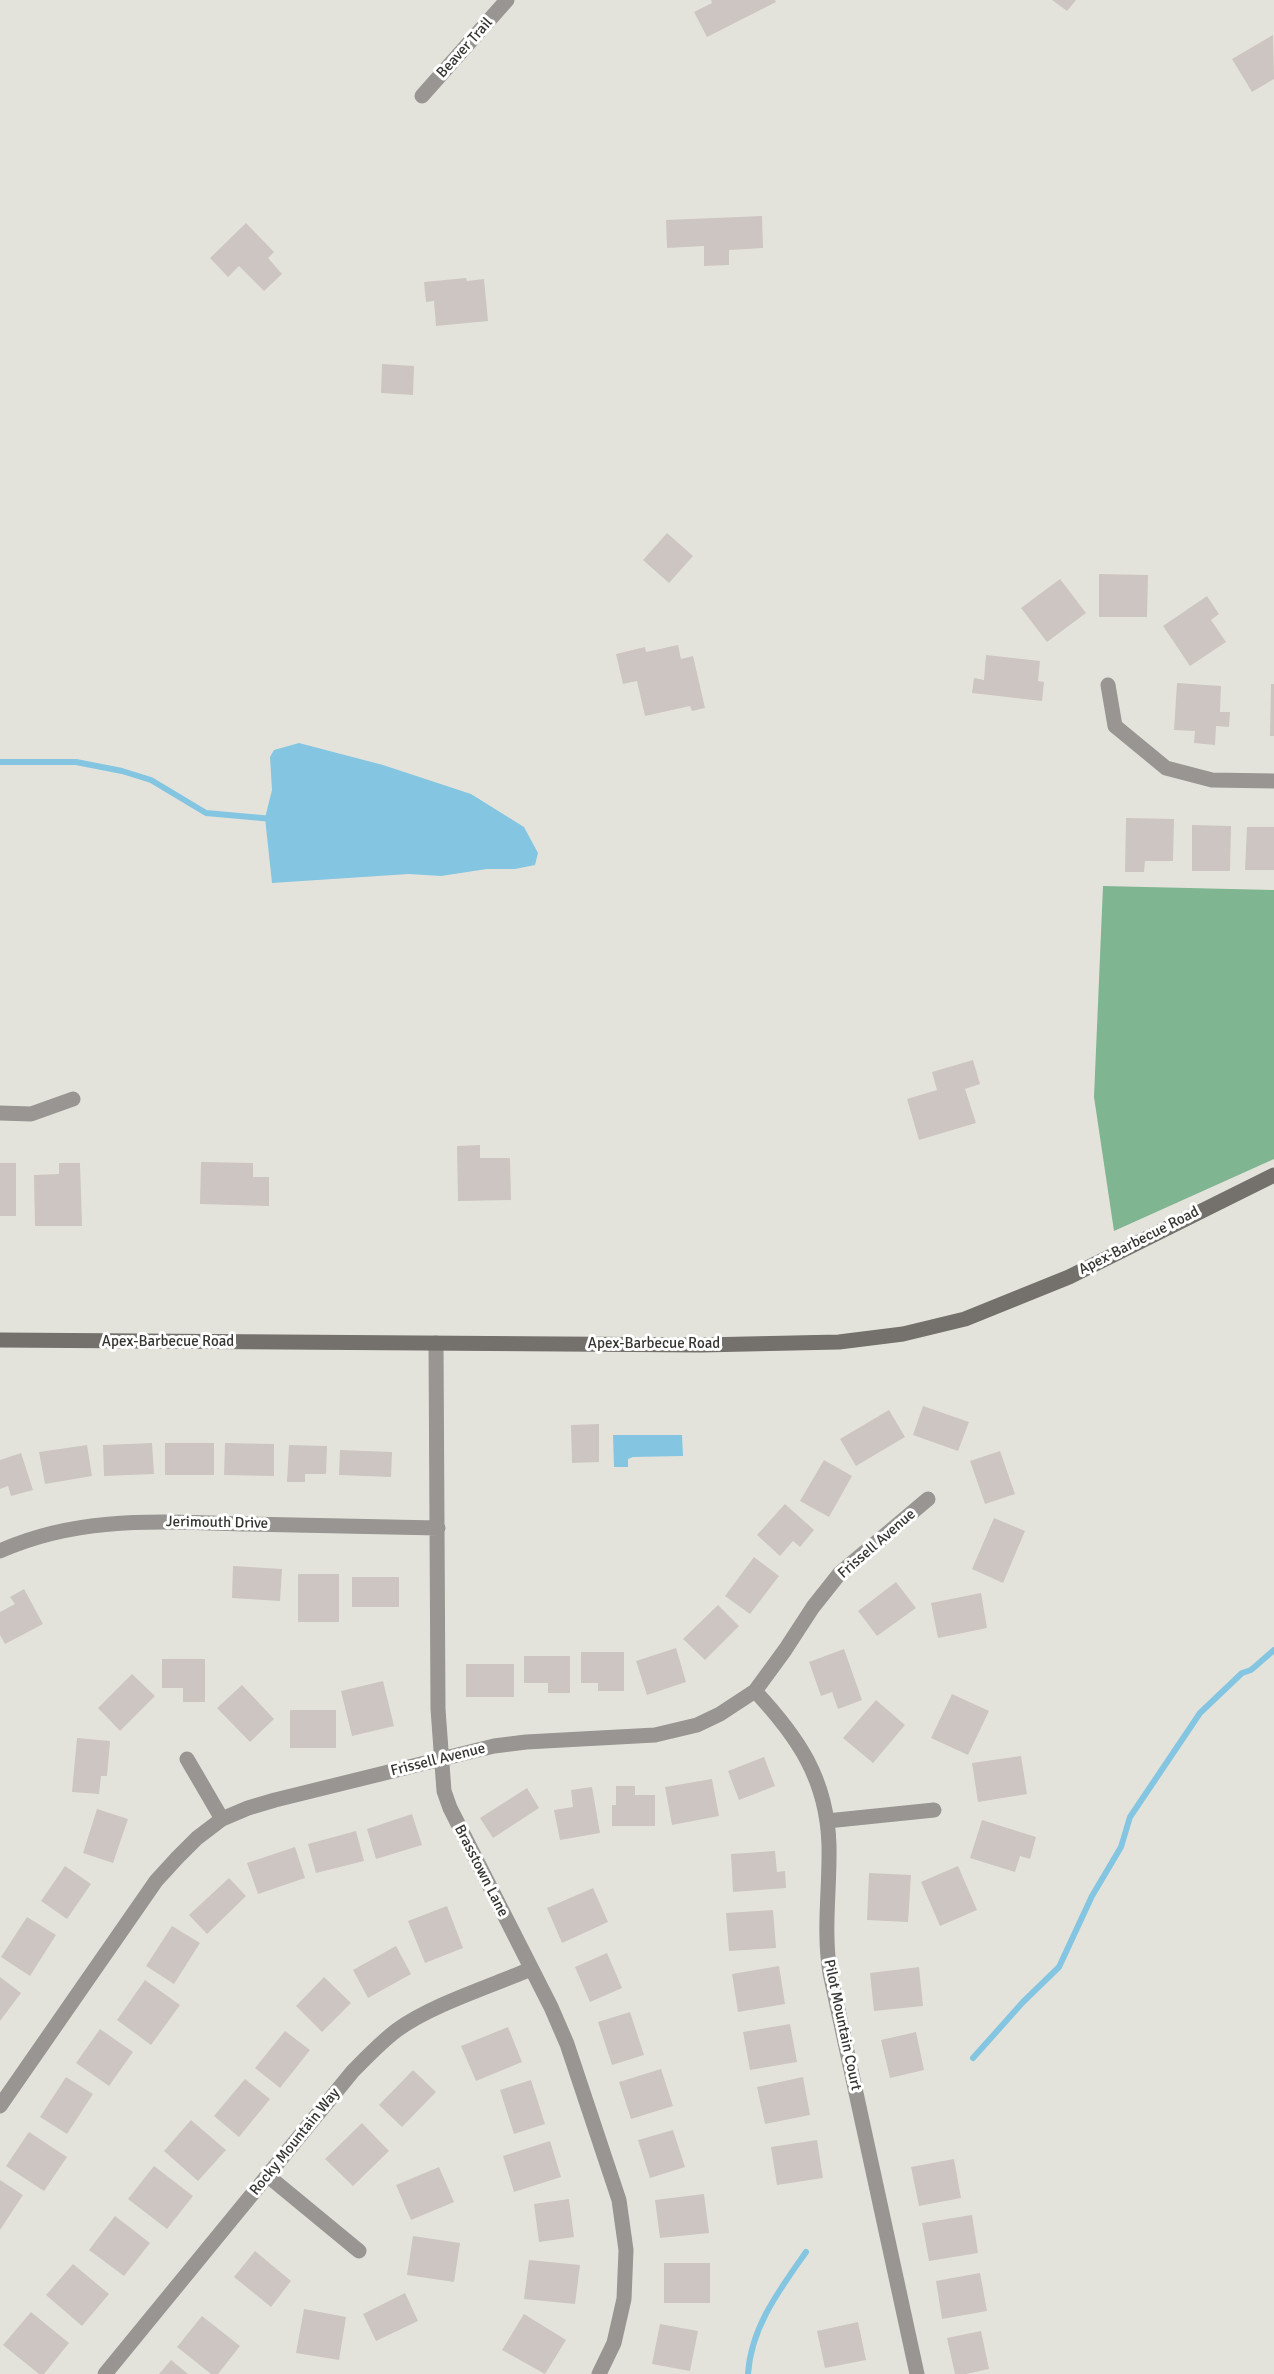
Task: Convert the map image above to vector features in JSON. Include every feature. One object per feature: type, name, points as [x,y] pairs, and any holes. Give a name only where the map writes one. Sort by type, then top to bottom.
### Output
[{"type":"street","name":"Beaver Trail","points":[[422,96],[507,0]]},
{"type":"street","points":[[1108,685],[1115,726],[1166,768],[1212,780],[1274,781]]},
{"type":"street","points":[[0,1113],[31,1114],[72,1099]]},
{"type":"street","name":"Apex-Barbecue Road","points":[[0,1340],[701,1345],[828,1342],[903,1334],[965,1319],[1069,1277],[1274,1175]]},
{"type":"street","name":"Brasstown Lane","points":[[436,1343],[438,1709],[444,1791],[450,1808],[567,2044],[620,2200],[626,2250],[624,2299],[614,2343],[599,2374]]},
{"type":"street","name":"Frissell Avenue","points":[[0,2106],[156,1881],[197,1838],[222,1819],[275,1800],[494,1746],[632,1736],[675,1731],[697,1725],[720,1714],[755,1691],[786,1650],[813,1607],[840,1574],[928,1499]]},
{"type":"street","name":"Jerimouth Drive","points":[[0,1551],[16,1544],[79,1527],[135,1521],[438,1528]]},
{"type":"street","name":"Pilot Mountain Court","points":[[755,1691],[793,1734],[818,1780],[827,1821],[829,1845],[826,1931],[830,1973],[917,2374]]},
{"type":"street","points":[[187,1760],[222,1819]]},
{"type":"street","points":[[827,1821],[934,1810]]},
{"type":"street","name":"Rocky Mountain Way","points":[[105,2374],[353,2071],[398,2029],[429,2012],[531,1969]]},
{"type":"street","points":[[268,2176],[359,2251]]},
{"type":"green space","points":[[1103,886],[1274,890],[1274,1159],[1114,1231],[1094,1097]]},
{"type":"water","points":[[299,743],[383,765],[471,794],[524,827],[538,853],[535,865],[441,876],[409,874],[272,883],[265,818],[272,790],[270,757],[274,750]]},
{"type":"water","points":[[613,1435],[682,1435],[683,1456],[633,1457],[628,1459],[628,1467],[614,1467]]},
{"type":"building","points":[[711,0],[775,0],[776,2],[707,37],[694,12],[712,3]]},
{"type":"building","points":[[1052,0],[1076,0],[1067,11]]},
{"type":"building","points":[[1273,35],[1274,79],[1252,92],[1232,59]]},
{"type":"building","points":[[762,216],[763,248],[729,250],[729,265],[704,266],[704,246],[667,248],[666,220]]},
{"type":"building","points":[[246,223],[274,252],[268,258],[282,274],[264,291],[239,266],[228,277],[210,258]]},
{"type":"building","points":[[466,278],[467,281],[484,279],[488,321],[436,326],[434,301],[426,302],[424,282]]},
{"type":"building","points":[[382,364],[414,366],[413,395],[381,393]]},
{"type":"building","points":[[667,533],[693,556],[669,583],[643,560]]},
{"type":"building","points":[[1099,574],[1148,575],[1147,617],[1099,617]]},
{"type":"building","points":[[1060,579],[1086,613],[1047,642],[1021,608]]},
{"type":"building","points":[[1207,596],[1219,614],[1211,620],[1226,642],[1190,666],[1163,626]]},
{"type":"building","points":[[678,645],[681,659],[693,656],[705,708],[692,711],[690,706],[645,716],[637,681],[623,684],[616,654],[645,647],[646,652]]},
{"type":"building","points":[[986,655],[1040,661],[1038,681],[1044,682],[1042,701],[972,693],[974,678],[984,680]]},
{"type":"building","points":[[1177,683],[1221,686],[1220,712],[1230,712],[1229,727],[1216,726],[1215,745],[1194,743],[1195,731],[1174,730]]},
{"type":"building","points":[[1271,684],[1274,684],[1274,736],[1270,736]]},
{"type":"building","points":[[1126,818],[1174,819],[1173,861],[1145,861],[1144,872],[1125,872]]},
{"type":"building","points":[[1192,825],[1231,826],[1230,871],[1192,871]]},
{"type":"building","points":[[1247,827],[1274,827],[1274,870],[1245,870]]},
{"type":"building","points":[[973,1060],[980,1084],[965,1089],[976,1123],[919,1140],[907,1099],[937,1090],[932,1072]]},
{"type":"building","points":[[480,1145],[480,1158],[510,1158],[511,1200],[458,1201],[457,1146]]},
{"type":"building","points":[[201,1162],[253,1163],[253,1177],[269,1177],[269,1206],[200,1204]]},
{"type":"building","points":[[0,1163],[16,1163],[16,1216],[0,1216]]},
{"type":"building","points":[[59,1163],[80,1163],[82,1226],[35,1226],[34,1175],[59,1174]]},
{"type":"building","points":[[923,1406],[969,1422],[958,1451],[913,1435]]},
{"type":"building","points":[[889,1410],[905,1437],[856,1466],[840,1439]]},
{"type":"building","points":[[599,1424],[599,1462],[572,1463],[571,1425]]},
{"type":"building","points":[[152,1443],[154,1474],[104,1476],[103,1445]]},
{"type":"building","points":[[165,1443],[214,1443],[214,1475],[165,1475]]},
{"type":"building","points":[[225,1443],[274,1444],[274,1476],[224,1475]]},
{"type":"building","points":[[87,1445],[92,1476],[45,1484],[39,1452]]},
{"type":"building","points":[[289,1445],[327,1446],[326,1474],[305,1474],[305,1482],[287,1482]]},
{"type":"building","points":[[340,1450],[392,1452],[391,1477],[339,1475]]},
{"type":"building","points":[[1000,1451],[1015,1494],[985,1504],[970,1461]]},
{"type":"building","points":[[21,1453],[33,1490],[11,1496],[8,1486],[0,1489],[0,1460]]},
{"type":"building","points":[[824,1460],[852,1476],[829,1517],[800,1501]]},
{"type":"building","points":[[785,1504],[814,1530],[800,1547],[793,1541],[780,1556],[757,1535]]},
{"type":"building","points":[[994,1518],[1025,1531],[1003,1583],[972,1569]]},
{"type":"building","points":[[754,1557],[779,1576],[750,1614],[725,1596]]},
{"type":"building","points":[[233,1566],[282,1569],[280,1601],[232,1598]]},
{"type":"building","points":[[298,1574],[339,1574],[339,1622],[298,1622]]},
{"type":"building","points":[[352,1577],[399,1577],[399,1607],[352,1607]]},
{"type":"building","points":[[896,1582],[916,1608],[877,1636],[858,1611]]},
{"type":"building","points":[[24,1589],[43,1624],[5,1644],[0,1635],[0,1612],[15,1604],[10,1597]]},
{"type":"building","points":[[981,1593],[987,1628],[938,1638],[931,1603]]},
{"type":"building","points":[[718,1605],[739,1626],[705,1660],[683,1639]]},
{"type":"building","points":[[676,1648],[686,1682],[647,1695],[636,1661]]},
{"type":"building","points":[[844,1649],[862,1700],[838,1709],[832,1692],[821,1696],[809,1662]]},
{"type":"building","points":[[581,1652],[624,1652],[624,1691],[598,1691],[598,1683],[581,1683]]},
{"type":"building","points":[[524,1656],[570,1656],[570,1693],[548,1693],[548,1683],[524,1683]]},
{"type":"building","points":[[162,1659],[205,1659],[205,1702],[183,1702],[183,1688],[162,1688]]},
{"type":"building","points":[[466,1664],[514,1664],[514,1697],[466,1697]]},
{"type":"building","points":[[132,1674],[155,1696],[120,1731],[98,1708]]},
{"type":"building","points":[[383,1681],[394,1726],[352,1736],[341,1691]]},
{"type":"building","points":[[242,1685],[274,1719],[250,1742],[217,1708]]},
{"type":"building","points":[[952,1694],[989,1711],[968,1755],[931,1738]]},
{"type":"building","points":[[876,1700],[905,1725],[873,1763],[843,1738]]},
{"type":"building","points":[[290,1710],[336,1710],[336,1748],[290,1748]]},
{"type":"building","points":[[77,1738],[110,1741],[107,1776],[101,1776],[99,1794],[72,1792]]},
{"type":"building","points":[[1021,1756],[1027,1794],[978,1802],[972,1763]]},
{"type":"building","points":[[764,1757],[775,1786],[739,1800],[728,1771]]},
{"type":"building","points":[[712,1779],[719,1816],[672,1825],[665,1787]]},
{"type":"building","points":[[616,1786],[635,1786],[635,1795],[655,1795],[655,1826],[612,1826],[612,1805],[616,1805]]},
{"type":"building","points":[[592,1787],[600,1833],[560,1840],[554,1810],[573,1807],[571,1790]]},
{"type":"building","points":[[527,1788],[539,1808],[493,1838],[480,1818]]},
{"type":"building","points":[[97,1809],[128,1819],[113,1863],[83,1853]]},
{"type":"building","points":[[412,1814],[422,1845],[376,1859],[367,1829]]},
{"type":"building","points":[[982,1820],[1036,1837],[1030,1859],[1020,1856],[1015,1872],[970,1858]]},
{"type":"building","points":[[356,1831],[364,1861],[316,1873],[308,1844]]},
{"type":"building","points":[[295,1847],[305,1878],[258,1894],[247,1863]]},
{"type":"building","points":[[775,1851],[777,1872],[785,1871],[786,1888],[733,1892],[731,1854]]},
{"type":"building","points":[[65,1866],[91,1884],[67,1919],[41,1901]]},
{"type":"building","points":[[958,1866],[977,1910],[940,1926],[921,1882]]},
{"type":"building","points":[[869,1873],[911,1875],[908,1922],[867,1920]]},
{"type":"building","points":[[229,1878],[246,1896],[207,1934],[189,1915]]},
{"type":"building","points":[[593,1888],[608,1922],[562,1943],[547,1908]]},
{"type":"building","points":[[447,1906],[463,1948],[425,1963],[408,1921]]},
{"type":"building","points":[[773,1910],[776,1948],[729,1951],[726,1913]]},
{"type":"building","points":[[27,1917],[56,1935],[30,1976],[1,1957]]},
{"type":"building","points":[[172,1926],[200,1943],[174,1984],[146,1966]]},
{"type":"building","points":[[396,1946],[411,1974],[368,1998],[353,1970]]},
{"type":"building","points":[[607,1953],[622,1988],[590,2002],[575,1967]]},
{"type":"building","points":[[779,1966],[785,2004],[738,2012],[732,1974]]},
{"type":"building","points":[[919,1967],[923,2006],[874,2011],[870,1973]]},
{"type":"building","points":[[0,1977],[21,1993],[0,2021]]},
{"type":"building","points":[[324,1977],[351,2003],[322,2032],[296,2006]]},
{"type":"building","points":[[145,1980],[180,2005],[151,2045],[117,2020]]},
{"type":"building","points":[[630,2012],[644,2055],[612,2065],[598,2022]]},
{"type":"building","points":[[790,2024],[797,2062],[750,2070],[743,2032]]},
{"type":"building","points":[[508,2027],[522,2062],[476,2081],[461,2046]]},
{"type":"building","points":[[100,2029],[133,2052],[109,2086],[76,2063]]},
{"type":"building","points":[[285,2031],[310,2050],[280,2088],[255,2068]]},
{"type":"building","points":[[916,2032],[924,2070],[890,2078],[881,2040]]},
{"type":"building","points":[[661,2069],[673,2106],[631,2119],[619,2082]]},
{"type":"building","points":[[413,2070],[436,2092],[402,2127],[379,2105]]},
{"type":"building","points":[[66,2077],[93,2094],[67,2134],[40,2117]]},
{"type":"building","points":[[803,2077],[810,2115],[765,2124],[757,2087]]},
{"type":"building","points":[[245,2079],[270,2099],[239,2137],[214,2116]]},
{"type":"building","points":[[531,2080],[545,2124],[514,2134],[500,2090]]},
{"type":"building","points":[[191,2120],[226,2150],[198,2181],[164,2151]]},
{"type":"building","points":[[362,2123],[389,2151],[353,2186],[325,2159]]},
{"type":"building","points":[[673,2130],[685,2167],[650,2178],[638,2140]]},
{"type":"building","points":[[29,2132],[67,2157],[44,2191],[6,2166]]},
{"type":"building","points":[[817,2140],[823,2178],[777,2185],[771,2147]]},
{"type":"building","points":[[550,2141],[561,2177],[514,2192],[503,2156]]},
{"type":"building","points":[[954,2159],[961,2198],[919,2206],[911,2167]]},
{"type":"building","points":[[154,2166],[193,2196],[167,2229],[128,2199]]},
{"type":"building","points":[[439,2167],[454,2202],[411,2220],[396,2185]]},
{"type":"building","points":[[0,2180],[23,2195],[0,2230]]},
{"type":"building","points":[[704,2194],[709,2233],[660,2238],[655,2200]]},
{"type":"building","points":[[569,2199],[574,2237],[539,2242],[534,2204]]},
{"type":"building","points":[[972,2215],[978,2253],[929,2261],[922,2223]]},
{"type":"building","points":[[115,2216],[150,2243],[124,2276],[89,2250]]},
{"type":"building","points":[[413,2236],[460,2243],[454,2282],[407,2275]]},
{"type":"building","points":[[255,2251],[291,2281],[271,2307],[234,2277]]},
{"type":"building","points":[[529,2260],[580,2265],[575,2304],[524,2299]]},
{"type":"building","points":[[664,2263],[710,2263],[710,2303],[664,2303]]},
{"type":"building","points":[[73,2264],[109,2294],[82,2326],[46,2295]]},
{"type":"building","points":[[980,2273],[987,2311],[942,2319],[936,2281]]},
{"type":"building","points":[[405,2293],[418,2321],[376,2341],[363,2314]]},
{"type":"building","points":[[304,2309],[346,2317],[339,2360],[296,2353]]},
{"type":"building","points":[[31,2312],[69,2343],[44,2374],[39,2374],[3,2345]]},
{"type":"building","points":[[524,2314],[566,2340],[545,2374],[502,2350]]},
{"type":"building","points":[[202,2316],[240,2346],[218,2374],[211,2374],[177,2347]]},
{"type":"building","points":[[858,2322],[866,2360],[825,2368],[817,2331]]},
{"type":"building","points":[[660,2324],[698,2331],[690,2371],[652,2364]]},
{"type":"building","points":[[981,2331],[989,2369],[955,2374],[947,2338]]},
{"type":"building","points":[[171,2360],[188,2374],[159,2374]]},
{"type":"waterway","points":[[0,762],[76,762],[122,771],[151,780],[206,813],[273,819]]},
{"type":"waterway","points":[[973,2058],[1023,2002],[1059,1967],[1092,1896],[1121,1847],[1130,1817],[1200,1713],[1242,1673],[1251,1670],[1274,1650]]},
{"type":"waterway","points":[[748,2374],[755,2340],[768,2309],[806,2252]]}]
